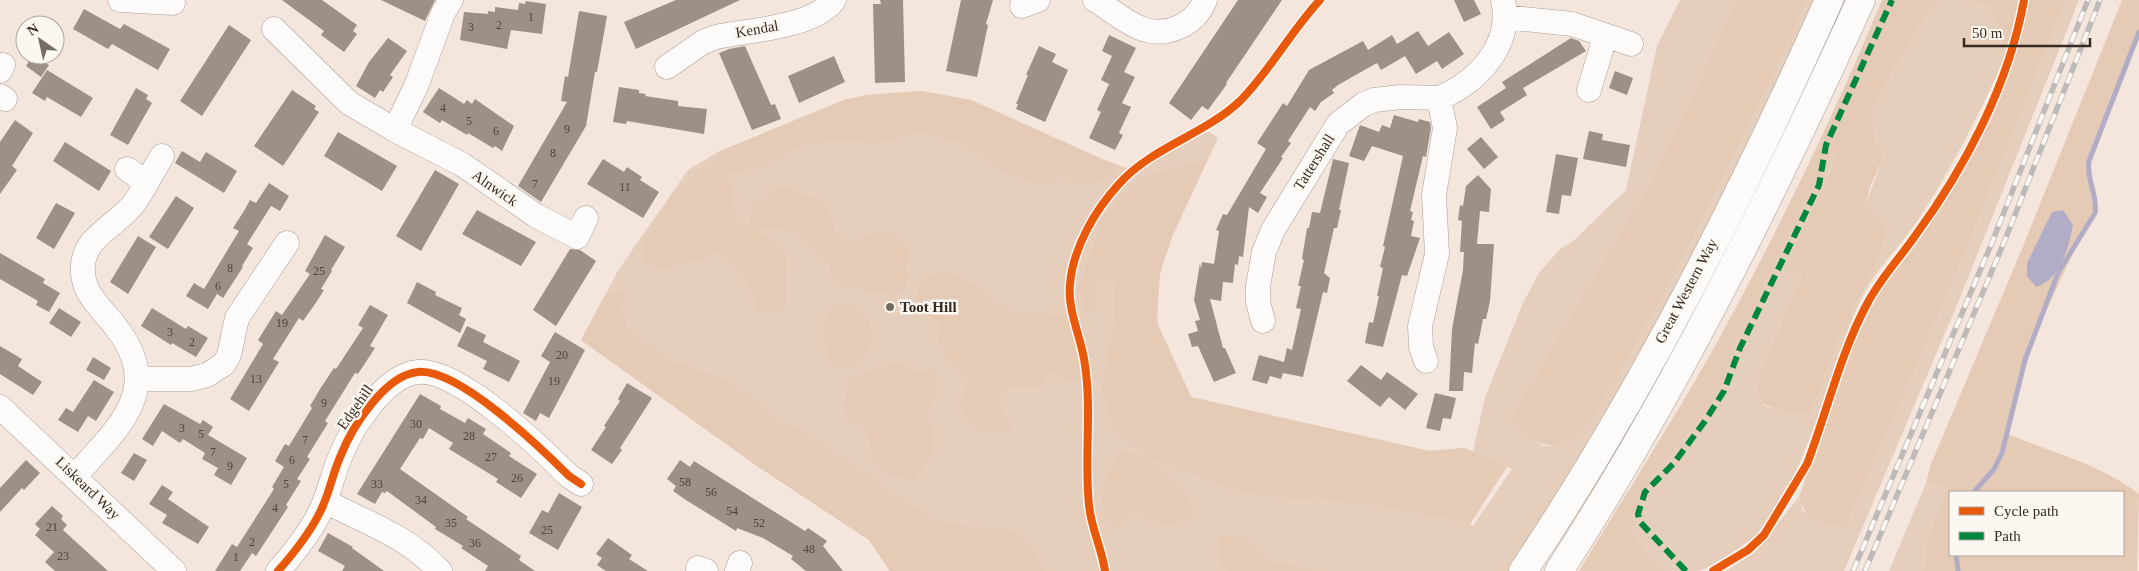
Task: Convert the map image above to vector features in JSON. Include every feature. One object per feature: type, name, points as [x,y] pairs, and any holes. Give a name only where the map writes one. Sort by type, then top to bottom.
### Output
[{"type":"main road","name":"Great Western Way","points":[[1523,571],[1607,436],[1677,311],[1732,205],[1829,0]]},
{"type":"main road","name":"Great Western Way","points":[[1559,571],[1629,458],[1718,298],[1788,157],[1861,0]]},
{"type":"street","points":[[120,0],[172,9]]},
{"type":"street","points":[[395,130],[417,84],[443,12],[451,0]]},
{"type":"street","name":"Kendal","points":[[678,67],[716,37],[797,22],[821,12],[834,0]]},
{"type":"street","points":[[1095,0],[1132,25],[1143,31],[1154,33],[1165,32],[1187,24],[1199,12],[1205,0]]},
{"type":"street","name":"Tattershall","points":[[1255,310],[1264,252],[1273,230],[1338,124],[1364,104],[1374,100],[1401,97],[1439,98],[1467,84],[1481,72],[1498,46],[1504,9],[1572,24],[1605,37],[1631,44]]},
{"type":"street","points":[[1589,90],[1605,37]]},
{"type":"street","name":"Alnwick","points":[[277,43],[349,103],[395,130],[464,166],[535,215],[577,237],[586,218]]},
{"type":"street","points":[[1426,361],[1410,341],[1438,254],[1434,195],[1445,128],[1439,98]]},
{"type":"street","points":[[75,476],[125,418],[135,397],[137,379],[136,365],[123,335],[84,285],[83,265],[90,246],[128,210],[136,175],[162,156]]},
{"type":"street","points":[[137,379],[190,379],[207,375],[224,364],[229,355],[237,318],[287,243]]},
{"type":"street","name":"Edgehill","points":[[278,571],[319,515],[341,454],[371,403],[395,380],[419,371],[447,380],[497,410],[553,449],[568,476],[581,484]]},
{"type":"street","name":"Liskeard Way","points":[[0,407],[174,571]]},
{"type":"street","points":[[325,501],[388,531],[422,554],[440,571]]},
{"type":"shaded area","points":[[1680,0],[1737,0],[1648,188],[1522,432],[1543,446],[1561,446],[1594,418],[1676,272],[1808,0],[1815,0],[1704,235],[1597,434],[1511,571],[890,571],[869,540],[757,466],[581,340],[619,269],[688,170],[718,152],[844,100],[867,95],[921,91],[971,100],[1091,155],[1126,168],[1156,158],[1208,131],[1218,138],[1173,235],[1160,273],[1157,322],[1191,397],[1429,451],[1464,448],[1473,452],[1485,397],[1523,303],[1539,273],[1561,248],[1571,243],[1626,190],[1657,46]],"holes":[[[1507,467],[1512,469],[1473,526],[1470,524]]]},
{"type":"shaded area","points":[[1737,0],[1808,0],[1676,272],[1594,418],[1561,446],[1552,446],[1538,442],[1527,435],[1512,417],[1648,188]]},
{"type":"shaded area","points":[[1882,0],[1944,0],[1931,8],[1880,92],[1871,112],[1875,139],[1884,156],[1871,185],[1865,206],[1887,225],[1881,252],[1840,337],[1811,414],[1792,415],[1763,404],[1756,392],[1760,373],[1801,276],[1786,267],[1833,163],[1833,156],[1827,160],[1734,349],[1717,396],[1704,415],[1652,478],[1635,510],[1634,532],[1645,550],[1665,571],[1579,571],[1678,410],[1734,311],[1812,157]]},
{"type":"shaded area","points":[[1944,0],[1965,0],[1991,7],[2006,55],[1986,98],[1954,161],[1930,201],[1910,231],[1872,280],[1860,301],[1804,452],[1791,481],[1775,509],[1756,535],[1710,566],[1699,571],[1665,571],[1645,550],[1634,532],[1635,510],[1652,478],[1704,415],[1717,396],[1734,349],[1827,160],[1833,156],[1833,162],[1787,267],[1801,276],[1760,373],[1756,392],[1763,405],[1792,415],[1811,414],[1840,337],[1865,206],[1884,156],[1875,139],[1871,112],[1880,92],[1931,8]]},
{"type":"shaded area","points":[[1965,0],[2065,0],[1961,262],[1848,520],[1843,527],[1821,523],[1810,516],[1799,497],[1850,352],[1880,289],[1913,248],[1958,178],[1990,119],[2010,68],[1991,7]]},
{"type":"shaded area","points":[[2065,0],[2079,0],[1959,300],[1844,571],[1726,571],[1754,553],[1799,497],[1803,511],[1848,520],[1961,262]]},
{"type":"shaded area","points":[[2122,0],[2139,0],[2139,32],[2089,160],[2097,202],[2037,330],[2006,433],[2091,466],[2124,483],[2139,494],[2137,571],[1924,571],[1927,542],[1947,487],[1926,483],[1931,464],[2024,244]]},
{"type":"shaded area","points":[[921,91],[971,100],[1118,166],[1108,178],[1083,186],[1065,176],[1048,183],[1029,183],[995,167],[968,145],[921,133],[879,143],[843,141],[814,143],[794,149],[761,167],[722,175],[727,179],[732,189],[736,219],[782,247],[787,256],[786,303],[770,315],[757,311],[744,278],[727,258],[720,254],[676,266],[665,267],[654,266],[646,261],[640,252],[672,195],[689,180],[718,160],[718,152],[844,100],[867,95]]},
{"type":"shaded area","points":[[1208,158],[1172,236],[1160,277],[1157,298],[1157,320],[1159,326],[1191,397],[1429,451],[1464,448],[1507,466],[1470,524],[1368,504],[1344,504],[1321,498],[1292,499],[1250,494],[1154,460],[1113,429],[1101,389],[1114,320],[1115,278],[1098,282],[1095,309],[1085,312],[1077,289],[1106,212],[1144,177]]},
{"type":"shaded area","points":[[789,187],[799,194],[819,199],[826,209],[837,234],[847,246],[865,235],[880,230],[899,238],[908,250],[907,268],[909,275],[905,289],[890,296],[842,287],[834,280],[829,265],[796,234],[783,228],[758,227],[749,223],[752,206],[777,188]]},
{"type":"shaded area","points":[[2063,210],[2073,225],[2066,252],[2062,262],[2051,277],[2036,287],[2027,276],[2027,263],[2052,212]]},
{"type":"shaded area","points":[[949,272],[976,286],[1002,306],[1014,311],[1048,313],[1069,318],[1083,377],[1068,380],[1062,378],[1056,372],[1051,372],[1039,387],[1008,387],[994,398],[1010,424],[1007,431],[999,433],[983,432],[969,424],[964,418],[960,401],[969,380],[954,367],[939,342],[937,328],[939,320],[927,315],[917,298],[922,280],[930,275]]},
{"type":"shaded area","points":[[623,291],[623,311],[627,328],[661,356],[726,380],[782,423],[803,431],[868,475],[882,488],[940,522],[976,527],[1006,528],[1026,539],[1047,571],[890,571],[869,540],[757,466],[581,340],[606,294]]},
{"type":"shaded area","points":[[850,302],[866,316],[875,337],[862,359],[846,370],[831,364],[822,334],[825,320],[834,305]]},
{"type":"shaded area","points":[[892,362],[917,370],[930,370],[939,382],[928,411],[929,420],[935,433],[934,447],[928,460],[912,482],[891,475],[877,466],[872,458],[868,436],[864,427],[852,424],[844,409],[847,382],[857,375]]},
{"type":"shaded area","points":[[1126,451],[1157,466],[1189,499],[1195,509],[1181,523],[1163,526],[1130,510],[1116,527],[1108,520],[1103,512],[1102,502],[1105,481],[1118,453]]},
{"type":"shaded area","points":[[1926,483],[1948,487],[1927,542],[1924,571],[1889,571]]},
{"type":"shaded area","points":[[1235,534],[1249,539],[1272,562],[1323,571],[1226,571],[1217,554],[1217,546],[1220,537]]},
{"type":"building","points":[[282,0],[322,0],[357,25],[353,31],[357,34],[344,52],[321,35],[324,31]]},
{"type":"building","points":[[381,0],[435,0],[425,21]]},
{"type":"building","points":[[676,0],[740,0],[636,49],[624,22]]},
{"type":"building","points":[[880,0],[903,0],[905,82],[875,83],[873,4],[881,4]]},
{"type":"building","points":[[961,0],[993,0],[986,24],[988,25],[977,77],[946,71]]},
{"type":"building","points":[[1238,0],[1282,0],[1208,110],[1202,106],[1191,120],[1169,103]]},
{"type":"building","points":[[1454,0],[1474,0],[1481,14],[1464,22]]},
{"type":"building","points":[[526,1],[546,4],[542,34],[511,30],[507,49],[460,40],[464,12],[488,14],[488,11],[495,12],[495,7],[518,10],[519,3],[525,4]]},
{"type":"building","points":[[84,9],[120,29],[124,24],[170,49],[158,70],[112,44],[108,49],[73,29]]},
{"type":"building","points":[[579,11],[607,16],[597,72],[595,72],[586,126],[541,202],[518,186],[567,102],[561,101],[565,76],[568,77]]},
{"type":"building","points":[[229,25],[251,40],[202,116],[180,101]]},
{"type":"building","points":[[1418,31],[1428,46],[1449,32],[1464,54],[1442,69],[1437,61],[1416,74],[1405,56],[1381,70],[1377,63],[1338,85],[1332,90],[1334,93],[1321,102],[1315,111],[1310,107],[1288,141],[1291,143],[1281,157],[1283,158],[1260,193],[1267,197],[1258,213],[1249,207],[1243,257],[1239,256],[1238,265],[1235,264],[1233,283],[1223,282],[1221,301],[1210,299],[1223,348],[1225,348],[1236,373],[1214,382],[1198,346],[1192,347],[1188,334],[1198,331],[1195,321],[1200,320],[1194,300],[1200,263],[1201,269],[1202,262],[1214,264],[1219,231],[1216,230],[1223,214],[1227,215],[1266,149],[1257,143],[1283,103],[1287,106],[1309,70],[1363,41],[1368,50],[1392,35],[1397,44]]},
{"type":"building","points":[[1109,35],[1136,48],[1124,72],[1135,77],[1122,103],[1131,107],[1119,133],[1123,135],[1115,150],[1089,138],[1101,112],[1097,110],[1109,84],[1101,80],[1112,56],[1102,51]]},
{"type":"building","points":[[388,38],[407,51],[390,75],[393,77],[383,92],[380,90],[375,98],[356,86],[369,62]]},
{"type":"building","points":[[1571,38],[1579,41],[1586,51],[1523,88],[1527,95],[1500,112],[1505,120],[1491,129],[1477,107],[1506,88],[1502,82]]},
{"type":"building","points":[[745,46],[771,105],[775,104],[781,119],[752,130],[719,53]]},
{"type":"building","points":[[1039,46],[1056,54],[1052,62],[1068,70],[1045,122],[1016,109],[1018,104],[1016,104],[1028,75],[1026,75]]},
{"type":"building","points":[[834,56],[845,82],[799,103],[788,76]]},
{"type":"building","points":[[27,65],[49,65],[41,77]]},
{"type":"building","points":[[47,70],[93,98],[81,117],[47,97],[45,101],[32,93]]},
{"type":"building","points":[[1615,71],[1633,78],[1627,95],[1609,88]]},
{"type":"building","points":[[619,87],[639,90],[639,93],[646,94],[645,96],[678,101],[678,106],[707,109],[704,134],[627,121],[626,124],[613,122]]},
{"type":"building","points":[[136,88],[148,95],[146,99],[152,103],[128,145],[110,135]]},
{"type":"building","points":[[439,88],[464,104],[467,100],[472,104],[475,99],[514,126],[502,151],[495,146],[493,148],[468,133],[467,135],[442,120],[440,123],[423,112]]},
{"type":"building","points":[[292,90],[316,106],[314,109],[319,112],[283,166],[254,146]]},
{"type":"building","points":[[1394,115],[1418,122],[1419,119],[1430,122],[1431,128],[1426,157],[1423,156],[1410,211],[1413,212],[1411,220],[1414,221],[1411,236],[1420,238],[1407,276],[1402,275],[1383,347],[1365,343],[1369,322],[1373,323],[1379,296],[1377,296],[1383,268],[1380,267],[1385,247],[1383,246],[1403,156],[1372,146],[1364,161],[1349,156],[1360,125],[1379,132],[1382,125],[1390,128]]},
{"type":"building","points":[[15,120],[33,133],[12,166],[17,170],[0,194],[0,142]]},
{"type":"building","points":[[1589,131],[1603,134],[1602,140],[1630,145],[1626,167],[1583,159]]},
{"type":"building","points":[[338,132],[397,166],[382,191],[324,156]]},
{"type":"building","points":[[1481,137],[1498,157],[1484,169],[1467,149]]},
{"type":"building","points":[[65,142],[111,171],[99,191],[53,161]]},
{"type":"building","points":[[182,151],[200,162],[206,152],[237,171],[224,193],[175,163]]},
{"type":"building","points":[[1556,154],[1578,158],[1571,196],[1562,195],[1559,214],[1546,212]]},
{"type":"building","points":[[603,159],[624,172],[627,167],[642,177],[640,180],[659,192],[643,218],[587,184]]},
{"type":"building","points":[[1333,159],[1349,163],[1337,228],[1334,228],[1324,273],[1330,278],[1327,293],[1323,292],[1303,377],[1283,373],[1281,379],[1270,376],[1267,384],[1252,380],[1259,355],[1284,362],[1287,348],[1292,350],[1301,309],[1296,308],[1301,286],[1298,286],[1304,260],[1302,259],[1307,228],[1309,228],[1312,212],[1320,213]]},
{"type":"building","points":[[435,170],[459,184],[421,251],[396,236]]},
{"type":"building","points":[[1478,175],[1491,189],[1489,212],[1480,211],[1477,244],[1494,244],[1490,301],[1486,319],[1483,319],[1478,344],[1475,343],[1472,373],[1464,372],[1463,391],[1449,391],[1452,329],[1463,270],[1464,252],[1460,252],[1462,221],[1458,220],[1460,205],[1463,206],[1466,186]]},
{"type":"building","points":[[269,183],[289,196],[280,211],[271,206],[247,244],[253,248],[223,298],[217,294],[208,309],[186,296],[194,283],[204,289],[239,231],[233,228],[250,200],[256,203]]},
{"type":"building","points":[[176,196],[194,208],[168,249],[149,237]]},
{"type":"building","points":[[56,203],[75,213],[54,249],[36,238]]},
{"type":"building","points":[[477,210],[536,242],[521,266],[462,234]]},
{"type":"building","points":[[325,235],[345,247],[321,289],[324,290],[315,304],[303,321],[299,318],[273,359],[279,362],[249,411],[230,399],[263,344],[258,340],[276,311],[282,315],[310,274],[305,271]]},
{"type":"building","points":[[138,236],[156,247],[128,294],[110,282]]},
{"type":"building","points":[[570,249],[580,250],[596,261],[556,326],[533,310]]},
{"type":"building","points":[[0,253],[45,279],[43,283],[60,293],[49,312],[36,305],[38,301],[0,279]]},
{"type":"building","points":[[417,282],[436,292],[435,295],[462,308],[459,315],[466,319],[460,333],[407,303]]},
{"type":"building","points":[[370,305],[388,315],[370,346],[375,348],[358,374],[355,373],[325,421],[328,423],[307,457],[310,459],[297,479],[301,481],[286,505],[288,507],[256,556],[252,553],[240,571],[215,571],[232,544],[237,547],[274,489],[272,487],[284,467],[275,461],[285,444],[289,446],[312,408],[310,406],[320,389],[334,368],[336,369],[363,328],[358,325]]},
{"type":"building","points":[[59,308],[81,322],[71,337],[49,323]]},
{"type":"building","points":[[152,308],[186,329],[188,326],[208,338],[196,357],[172,343],[171,345],[141,326]]},
{"type":"building","points":[[467,326],[486,335],[483,342],[520,361],[509,382],[483,369],[487,361],[457,346]]},
{"type":"building","points":[[555,332],[585,350],[549,418],[540,413],[536,421],[523,413],[550,362],[541,356]]},
{"type":"building","points":[[0,346],[22,359],[18,366],[42,382],[33,395],[0,374]]},
{"type":"building","points":[[93,357],[111,368],[104,380],[86,370]]},
{"type":"building","points":[[1361,365],[1381,380],[1387,372],[1418,394],[1405,410],[1389,397],[1380,407],[1347,381]]},
{"type":"building","points":[[94,380],[114,392],[96,421],[88,416],[78,432],[58,420],[66,408],[73,412]]},
{"type":"building","points":[[627,383],[652,398],[612,464],[591,450],[620,401],[618,399]]},
{"type":"building","points":[[1435,393],[1456,398],[1451,419],[1443,418],[1440,431],[1426,428]]},
{"type":"building","points":[[420,394],[441,406],[440,409],[465,423],[468,418],[486,429],[483,434],[511,453],[509,456],[537,474],[521,498],[496,482],[498,479],[449,449],[453,443],[429,428],[423,439],[420,438],[400,469],[468,517],[466,519],[521,556],[519,560],[535,571],[485,571],[488,566],[461,548],[463,546],[435,529],[436,527],[387,491],[385,493],[382,492],[375,504],[357,494]]},
{"type":"building","points":[[164,404],[200,424],[203,420],[213,427],[208,435],[247,458],[231,485],[214,475],[218,468],[202,459],[205,453],[183,439],[180,443],[162,431],[153,446],[142,439]]},
{"type":"building","points":[[134,453],[147,460],[134,481],[121,473]]},
{"type":"building","points":[[26,460],[40,473],[24,490],[22,488],[0,512],[0,488]]},
{"type":"building","points":[[680,460],[690,467],[694,461],[805,531],[808,528],[827,541],[823,546],[843,571],[806,571],[791,559],[793,556],[763,538],[737,528],[736,531],[686,500],[673,491],[676,486],[667,479]]},
{"type":"building","points":[[162,485],[173,492],[168,499],[209,527],[198,544],[162,523],[167,515],[149,504]]},
{"type":"building","points":[[559,493],[582,507],[558,550],[529,533],[542,510],[548,513]]},
{"type":"building","points":[[52,506],[63,516],[61,519],[67,525],[63,530],[108,571],[55,571],[45,562],[54,552],[35,535],[40,529],[35,524]]},
{"type":"building","points":[[328,533],[353,547],[384,571],[342,571],[345,566],[318,551]]},
{"type":"building","points":[[608,538],[632,555],[629,559],[648,571],[606,571],[597,565],[602,558],[596,554]]},
{"type":"waterway","points":[[1975,491],[1994,469],[2002,453],[2025,360],[2058,273],[2095,213],[2089,161],[2139,32]]},
{"type":"waterway","points":[[1956,556],[1958,571]]},
{"type":"railway","points":[[1853,571],[1993,240],[2088,0]]},
{"type":"railway","points":[[1865,571],[2005,240],[2100,0]]},
{"type":"marked path","points":[[1686,571],[1640,522],[1638,514],[1645,492],[1674,463],[1705,421],[1724,391],[1740,348],[1819,185],[1826,145],[1892,0]]},
{"type":"cycle path","points":[[1105,571],[1089,505],[1087,382],[1070,294],[1072,270],[1080,243],[1110,194],[1132,171],[1162,150],[1211,123],[1240,101],[1261,77],[1320,0]]},
{"type":"cycle path","points":[[1713,571],[1748,550],[1764,535],[1807,464],[1841,363],[1857,323],[1872,295],[1951,182],[1983,124],[2008,63],[2024,0]]},
{"type":"cycle path","points":[[278,571],[300,544],[318,516],[341,455],[361,417],[382,392],[406,375],[418,372],[435,374],[455,383],[476,396],[498,412],[569,476],[581,484]]},
{"type":"place","name":"Toot Hill","points":[[890,307]]}]
